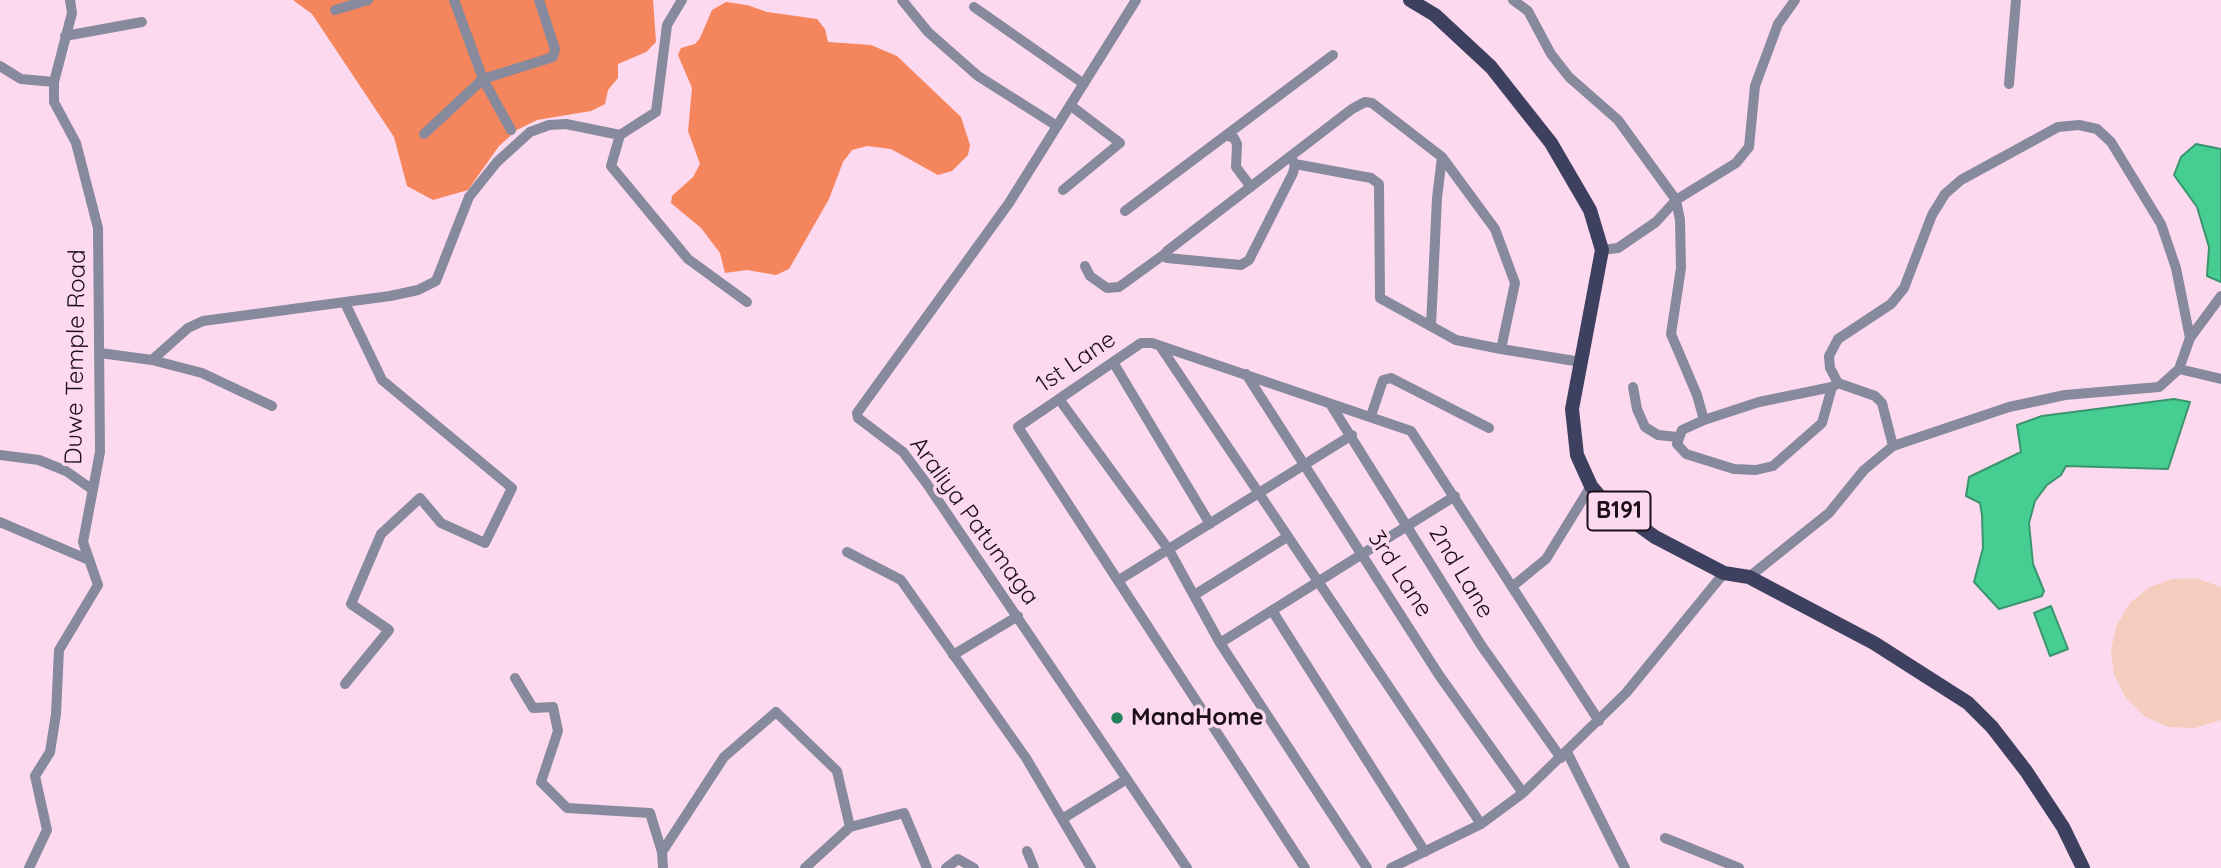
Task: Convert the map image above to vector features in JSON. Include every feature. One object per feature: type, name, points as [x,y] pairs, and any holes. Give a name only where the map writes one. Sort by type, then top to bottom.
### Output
[{"type":"main road","name":"B191","points":[[1410,0],[1435,15],[1490,67],[1551,143],[1590,210],[1602,250],[1572,409],[1577,455],[1591,486],[1602,499],[1656,537],[1724,573],[1749,577],[1874,643],[1968,703],[2026,771],[2063,827],[2083,868]]},
{"type":"street","name":"Duwe Temple Road","points":[[29,868],[47,830],[35,776],[50,752],[57,714],[59,650],[98,585],[83,542],[100,452],[98,228],[76,142],[54,102],[54,82],[72,13],[70,0]]},
{"type":"street","points":[[335,10],[368,0]]},
{"type":"street","points":[[454,0],[483,79],[511,130]]},
{"type":"street","points":[[424,134],[483,79],[552,57],[555,49],[539,0]]},
{"type":"street","points":[[682,0],[667,25],[656,112],[620,135],[611,166],[688,259],[747,302]]},
{"type":"street","points":[[902,0],[928,32],[978,76],[1057,126]]},
{"type":"street","name":"Araliya Patumaga","points":[[1136,0],[1009,203],[858,413],[858,418],[903,452],[1018,616],[1187,868]]},
{"type":"street","points":[[1513,0],[1528,11],[1551,54],[1569,77],[1618,120],[1676,200],[1680,220],[1681,268],[1671,334],[1697,395],[1704,420]]},
{"type":"street","points":[[1602,250],[1618,248],[1656,222],[1676,200],[1736,163],[1749,147],[1755,86],[1778,24],[1795,0]]},
{"type":"street","points":[[2009,83],[2009,64],[2017,18],[2016,0]]},
{"type":"street","points":[[974,7],[1084,84]]},
{"type":"street","points":[[65,36],[142,22]]},
{"type":"street","points":[[1125,211],[1333,55]]},
{"type":"street","points":[[0,66],[21,79],[54,82]]},
{"type":"street","points":[[1085,266],[1090,276],[1107,288],[1119,287],[1251,187],[1292,160],[1365,102],[1372,103],[1442,157],[1482,208],[1509,263],[1515,291],[1501,349]]},
{"type":"street","points":[[1063,190],[1120,143],[1070,106]]},
{"type":"street","points":[[152,360],[188,328],[203,321],[345,303],[418,290],[436,281],[469,197],[497,162],[530,132],[549,125],[566,124],[620,135]]},
{"type":"street","points":[[1893,446],[1882,403],[1875,396],[1835,385],[1759,402],[1704,420],[1682,430],[1677,437],[1677,444],[1686,454],[1734,469],[1756,470],[1773,466],[1822,423],[1835,385],[1829,356],[1838,339],[1891,304],[1903,288],[1932,215],[1945,194],[1961,180],[2058,127],[2079,125],[2097,129],[2111,142],[2161,224],[2176,268],[2190,338]]},
{"type":"street","points":[[1226,135],[1234,138],[1237,144],[1237,167],[1251,187]]},
{"type":"street","points":[[1431,326],[1437,198],[1442,157]]},
{"type":"street","points":[[1166,253],[1172,260],[1241,265],[1249,260],[1293,173],[1292,160]]},
{"type":"street","points":[[1292,160],[1371,178],[1379,184],[1380,298],[1456,340],[1581,362]]},
{"type":"street","points":[[1749,577],[1829,513],[1864,470],[1893,446],[2009,407],[2065,395],[2159,387],[2179,369],[2190,338],[2221,296]]},
{"type":"street","points":[[345,303],[382,380],[512,488],[485,543],[441,523],[421,498],[381,534],[351,604],[389,630],[345,684]]},
{"type":"street","name":"1st Lane","points":[[1305,868],[1018,426],[1141,343],[1160,346],[1246,374],[1411,431],[1599,720]]},
{"type":"street","points":[[1160,346],[1257,495],[1320,582],[1481,824]]},
{"type":"street","points":[[100,354],[152,360],[225,382],[272,406]]},
{"type":"street","points":[[1113,362],[1210,524]]},
{"type":"street","points":[[2179,369],[2221,379]]},
{"type":"street","name":"3rd Lane","points":[[1246,374],[1302,466],[1364,555],[1438,675],[1523,793]]},
{"type":"street","points":[[1371,416],[1382,380],[1391,378],[1489,428]]},
{"type":"street","points":[[1633,387],[1637,409],[1645,427],[1658,435],[1677,437]]},
{"type":"street","points":[[1059,399],[1168,550],[1196,594],[1220,643],[1323,796],[1367,868]]},
{"type":"street","name":"2nd Lane","points":[[1331,405],[1481,645],[1564,755],[1625,868]]},
{"type":"street","points":[[1119,580],[1352,435]]},
{"type":"street","points":[[0,455],[39,460],[66,471],[93,490]]},
{"type":"street","points":[[1513,586],[1546,559],[1591,486]]},
{"type":"street","points":[[1220,643],[1455,496]]},
{"type":"street","points":[[0,522],[89,560]]},
{"type":"street","points":[[1196,594],[1287,537]]},
{"type":"street","points":[[847,552],[901,580],[1026,758],[1091,868]]},
{"type":"street","points":[[1391,868],[1481,824],[1523,793],[1626,693],[1724,573]]},
{"type":"street","points":[[1273,612],[1425,852]]},
{"type":"street","points":[[953,654],[1018,616]]},
{"type":"street","points":[[515,678],[533,708],[553,706],[558,731],[541,782],[567,808],[650,813],[662,852],[663,868]]},
{"type":"street","points":[[662,852],[724,757],[776,712],[837,771],[850,827]]},
{"type":"street","points":[[1062,819],[1127,779]]},
{"type":"street","points":[[805,868],[850,827],[904,813],[927,868]]},
{"type":"street","points":[[1665,838],[1739,868]]},
{"type":"street","points":[[1027,851],[1034,868]]},
{"type":"street","points":[[946,868],[958,859],[974,868]]},
{"type":"shaded area","points":[[293,0],[653,0],[656,42],[646,52],[618,64],[618,78],[608,90],[605,104],[591,111],[537,120],[517,130],[499,146],[468,190],[433,200],[407,186],[394,137],[312,14]]},
{"type":"shaded area","points":[[726,2],[767,12],[817,19],[825,29],[828,42],[871,45],[897,56],[961,117],[970,145],[968,155],[952,171],[938,175],[891,149],[867,146],[852,150],[843,162],[829,199],[789,269],[776,275],[747,270],[725,273],[720,253],[701,228],[671,203],[672,196],[693,177],[700,164],[688,131],[692,88],[678,55],[681,48],[695,44],[712,10]]},
{"type":"shaded area","points":[[2196,144],[2221,149],[2221,282],[2207,276],[2209,247],[2197,207],[2174,175],[2181,157]]},
{"type":"shaded area","points":[[2174,399],[2190,402],[2168,469],[2066,466],[2061,475],[2047,485],[2035,501],[2029,523],[2033,564],[2044,591],[2042,596],[1999,609],[1974,582],[1983,548],[1982,515],[1980,503],[1966,496],[1969,477],[2021,452],[2017,425],[2042,416]]},
{"type":"shaded area","points":[[2196,578],[2221,587],[2221,720],[2195,728],[2168,727],[2144,716],[2126,698],[2114,675],[2111,649],[2117,624],[2131,602],[2150,587],[2172,579]]},
{"type":"shaded area","points":[[2051,606],[2068,649],[2050,656],[2034,613]]},
{"type":"place","name":"ManaHome","points":[[1117,718]]}]
